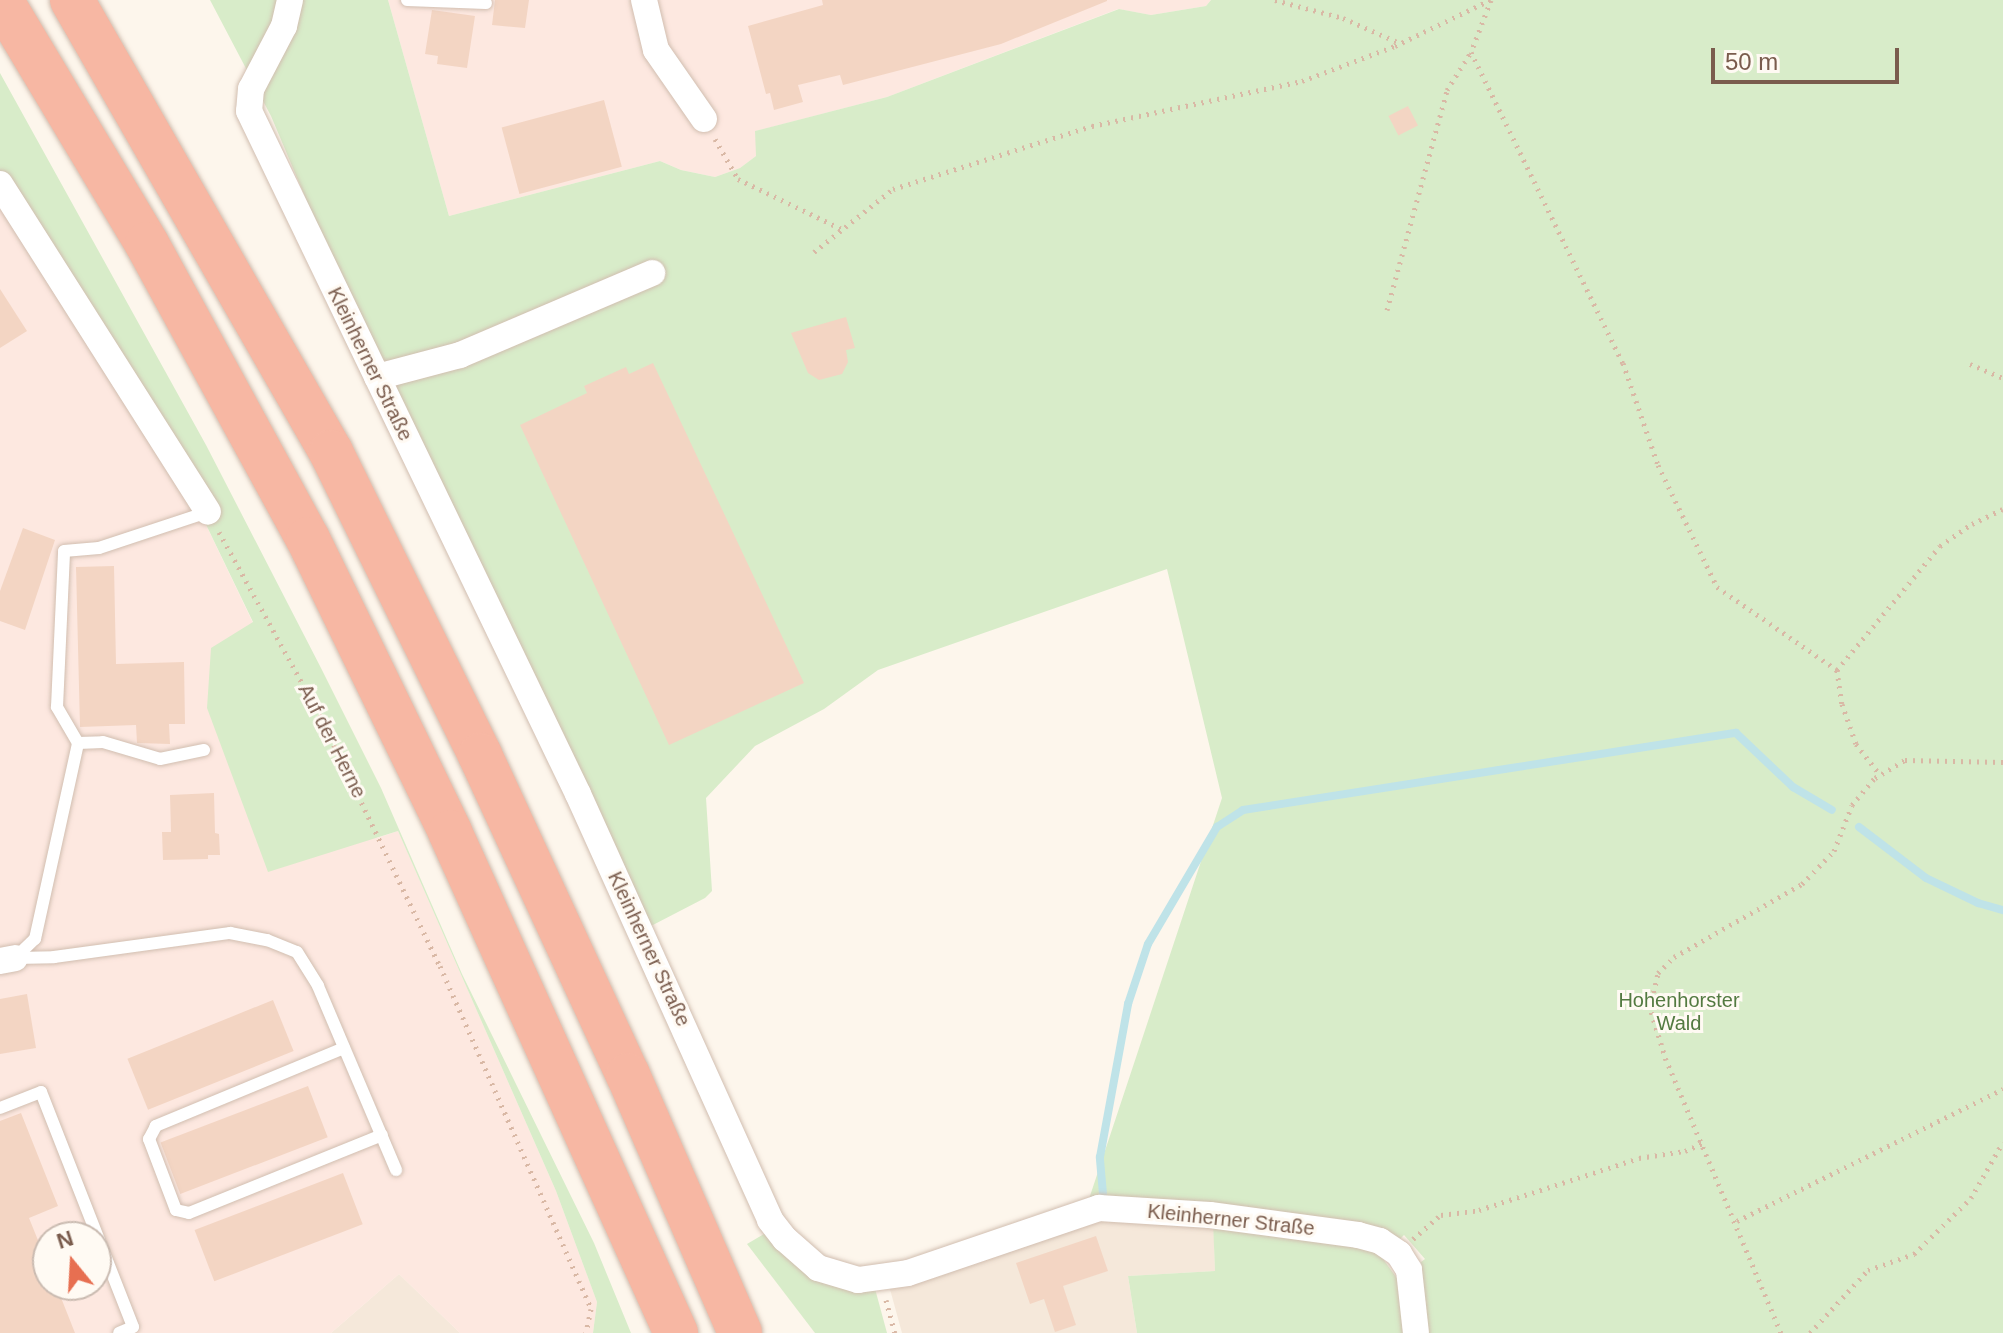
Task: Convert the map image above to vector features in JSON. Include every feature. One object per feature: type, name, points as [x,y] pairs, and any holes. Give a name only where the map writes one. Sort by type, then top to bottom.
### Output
[{"type":"highway","points":[[72,0],[331,452],[493,783],[628,1075],[740,1333]]},
{"type":"highway","points":[[3,4],[147,244],[308,539],[450,832],[676,1333]]},
{"type":"street","name":"Kleinherner Straße","points":[[290,0],[284,26],[251,89],[249,111],[578,794],[770,1220],[818,1268],[858,1280],[880,1279],[1099,1208],[1210,1215],[1358,1235],[1380,1241],[1399,1254]]},
{"type":"street","points":[[644,0],[656,50],[704,119]]},
{"type":"street","points":[[0,184],[208,512]]},
{"type":"street","points":[[377,377],[460,355],[652,273]]},
{"type":"street","points":[[1399,1254],[1413,1287],[1416,1333]]},
{"type":"lane","points":[[407,0],[486,3]]},
{"type":"lane","points":[[8,960],[35,939],[78,743],[57,707],[64,551],[99,548],[208,512]]},
{"type":"lane","points":[[78,743],[103,742],[160,759],[204,750]]},
{"type":"lane","points":[[8,960],[54,957],[230,933],[267,940],[297,952],[318,986],[396,1170]]},
{"type":"lane","points":[[344,1048],[156,1126],[149,1139],[176,1210],[189,1213],[382,1135]]},
{"type":"lane","points":[[0,1108],[41,1092],[133,1327],[119,1333]]},
{"type":"path","points":[[1275,0],[1343,18],[1401,43]]},
{"type":"path","points":[[814,252],[844,230],[864,209],[893,189],[1092,126],[1302,81],[1401,43],[1490,0]]},
{"type":"path","points":[[1387,310],[1447,90],[1471,52],[1490,0]]},
{"type":"path","points":[[1471,52],[1623,363],[1658,465],[1717,587],[1837,670],[1842,704],[1856,744],[1880,775]]},
{"type":"path","points":[[704,119],[738,179],[844,230]]},
{"type":"path","points":[[1970,364],[2003,378]]},
{"type":"path","points":[[1837,670],[1940,546],[1972,524],[2003,509]]},
{"type":"path","name":"Auf der Herne","points":[[208,512],[320,716],[434,951],[591,1309],[586,1333]]},
{"type":"path","points":[[1781,1333],[1737,1221],[1666,1060],[1650,1008],[1658,973],[1674,957],[1802,884],[1834,851],[1852,805],[1880,775],[1905,760],[2003,762]]},
{"type":"path","points":[[1737,1221],[2003,1089]]},
{"type":"path","points":[[1810,1333],[1868,1270],[1914,1254],[1971,1198],[2003,1142]]},
{"type":"path","points":[[1399,1254],[1441,1215],[1479,1210],[1639,1158],[1685,1151],[1703,1143]]},
{"type":"path","points":[[880,1279],[895,1333]]},
{"type":"shaded area","points":[[388,0],[1211,0],[1206,6],[1151,15],[1118,9],[887,97],[756,131],[756,156],[740,168],[715,177],[681,170],[660,161],[449,216]]},
{"type":"shaded area","points":[[0,199],[185,481],[253,623],[377,838],[398,831],[556,1191],[597,1302],[593,1333],[460,1333],[399,1274],[331,1333],[0,1333]]},
{"type":"shaded area","points":[[1088,1202],[1213,1208],[1215,1271],[1128,1276],[1137,1333],[902,1333],[885,1271]]},
{"type":"shaded area","points":[[399,1274],[460,1333],[331,1333]]},
{"type":"green space","name":"Hohenhorster Wald","points":[[210,0],[388,0],[449,216],[660,161],[681,170],[715,177],[740,168],[756,156],[755,131],[887,97],[1119,9],[1151,15],[1206,6],[1211,0],[2003,0],[2003,1333],[1421,1333],[1413,1268],[1425,1259],[1404,1235],[1396,1243],[1088,1202],[1222,798],[1167,569],[878,670],[824,709],[755,746],[706,798],[712,891],[705,898],[649,927],[362,332],[271,116]]},
{"type":"green space","points":[[0,73],[206,445],[321,668],[381,788],[462,974],[594,1243],[631,1333],[593,1333],[597,1302],[556,1191],[398,831],[268,872],[207,708],[211,648],[253,622],[185,481],[0,199]]},
{"type":"green space","points":[[1213,1222],[1263,1228],[1378,1252],[1399,1281],[1407,1333],[1137,1333],[1128,1276],[1215,1271]]},
{"type":"green space","points":[[769,1231],[874,1285],[887,1333],[815,1333],[747,1244]]},
{"type":"building","points":[[495,0],[529,0],[525,28],[492,25]]},
{"type":"building","points":[[822,0],[1107,1],[1001,44],[843,85],[840,75],[798,85],[803,102],[774,110],[770,93],[766,94],[748,26],[823,5]]},
{"type":"building","points":[[432,10],[475,16],[467,68],[437,64],[438,56],[425,54]]},
{"type":"building","points":[[604,100],[622,167],[519,194],[502,127]]},
{"type":"building","points":[[1408,106],[1418,126],[1398,136],[1388,116]]},
{"type":"building","points":[[0,289],[27,331],[0,348]]},
{"type":"building","points":[[846,317],[855,348],[846,350],[848,362],[842,374],[819,380],[808,373],[791,333]]},
{"type":"building","points":[[653,363],[804,683],[669,745],[520,425],[587,393],[584,386],[626,367],[629,374]]},
{"type":"building","points":[[23,528],[55,540],[25,630],[0,621],[0,591]]},
{"type":"building","points":[[114,566],[116,664],[184,662],[185,724],[169,724],[170,744],[137,743],[136,725],[80,727],[76,567]]},
{"type":"building","points":[[214,793],[215,833],[219,834],[220,855],[208,855],[208,859],[163,860],[162,832],[171,832],[170,795]]},
{"type":"building","points":[[27,994],[36,1048],[0,1054],[0,999]]},
{"type":"building","points":[[273,1000],[294,1051],[148,1110],[127,1059]]},
{"type":"building","points":[[308,1086],[328,1137],[180,1194],[160,1143]]},
{"type":"building","points":[[21,1113],[58,1206],[29,1218],[32,1225],[32,1301],[62,1301],[75,1333],[0,1333],[0,1121]]},
{"type":"building","points":[[343,1173],[363,1224],[214,1281],[195,1230]]},
{"type":"building","points":[[1096,1236],[1108,1271],[1063,1286],[1076,1325],[1055,1332],[1044,1299],[1030,1304],[1016,1263]]},
{"type":"waterway","points":[[1103,1194],[1100,1157],[1128,1004],[1148,944],[1217,827],[1243,810],[1736,733],[1793,787],[1832,810]]},
{"type":"waterway","points":[[1859,827],[1926,878],[1978,903],[2003,910]]}]
